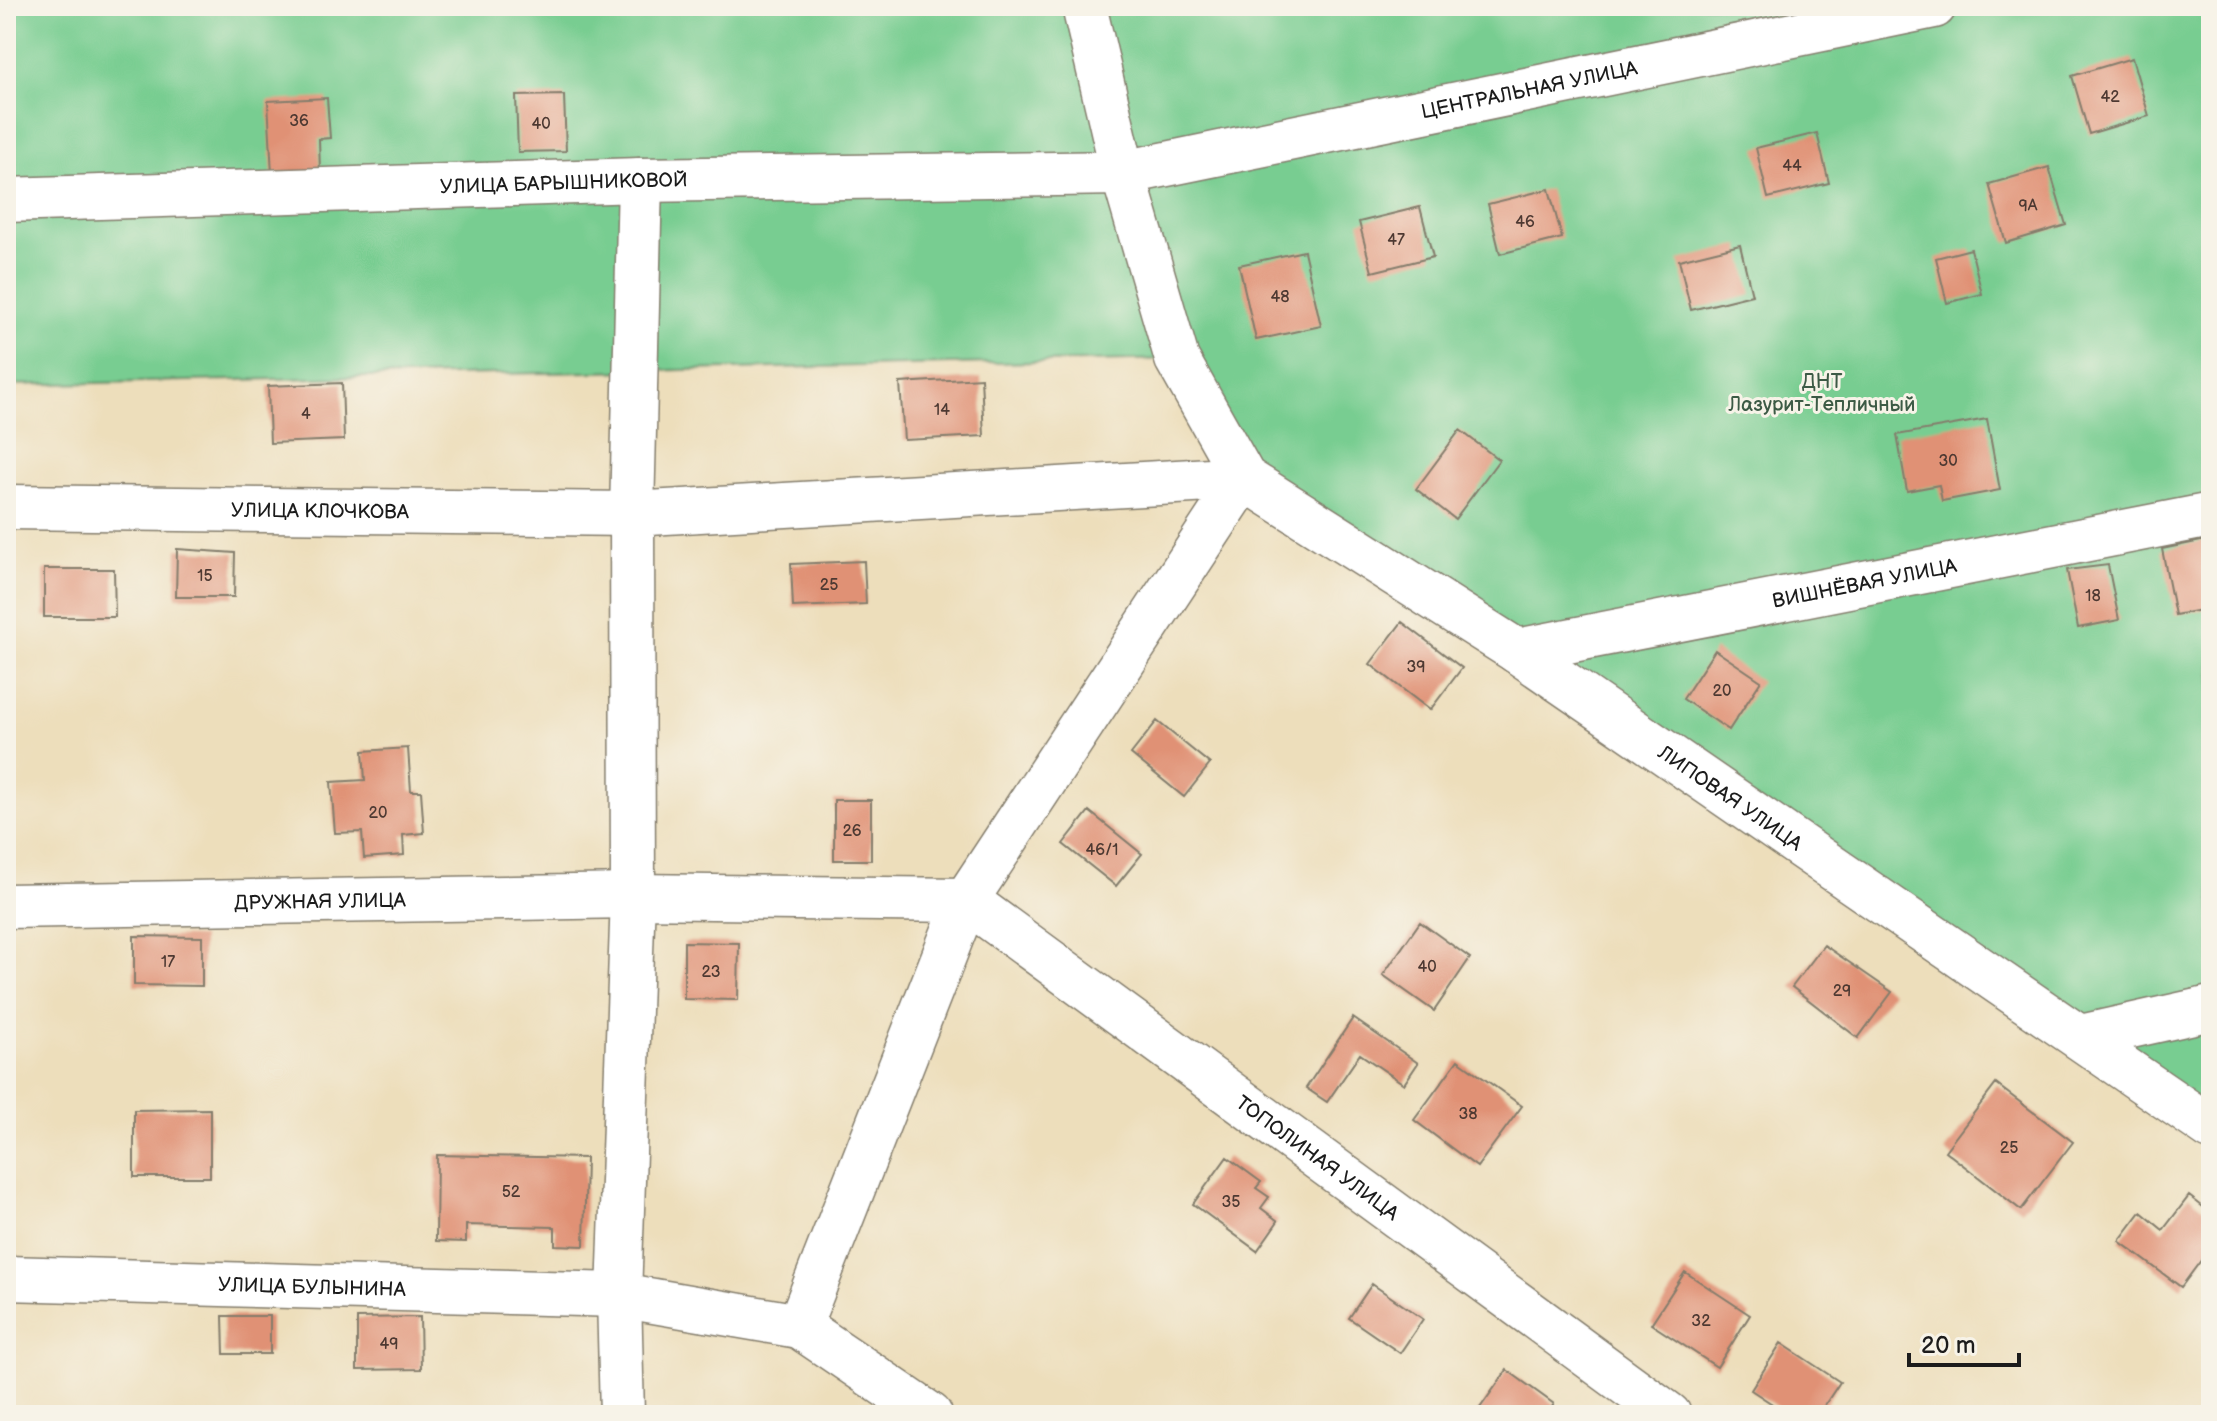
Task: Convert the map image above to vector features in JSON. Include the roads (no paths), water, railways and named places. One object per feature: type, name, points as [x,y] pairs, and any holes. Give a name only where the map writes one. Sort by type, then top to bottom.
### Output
[{"type":"street","points":[[930,1415],[799,1326],[966,900],[1244,478],[1177,359],[1123,173],[1084,6]]},
{"type":"street","name":"ЦЕНТРАЛЬНАЯ УЛИЦА","points":[[1123,173],[1934,6]]},
{"type":"street","name":"УЛИЦА БАРЫШНИКОВОЙ","points":[[6,200],[640,180],[1123,173]]},
{"type":"street","points":[[622,1415],[619,1295],[633,896],[632,514],[640,180]]},
{"type":"street","name":"УЛИЦА КЛОЧКОВА","points":[[6,507],[632,514],[1244,478]]},
{"type":"street","name":"ЛИПОВАЯ УЛИЦА","points":[[1244,478],[1517,651],[2211,1128]]},
{"type":"street","name":"ВИШНЁВАЯ УЛИЦА","points":[[1517,651],[2211,515]]},
{"type":"street","name":"ДРУЖНАЯ УЛИЦА","points":[[6,906],[633,896],[966,900]]},
{"type":"street","name":"ТОПОЛИНАЯ УЛИЦА","points":[[966,900],[1669,1415]]},
{"type":"street","points":[[2081,1037],[2211,1008]]},
{"type":"street","name":"УЛИЦА БУЛЫНИНА","points":[[6,1278],[619,1295],[799,1326]]},
{"type":"park label","name":"ДНТ Лазурит-Тепличный","points":[[1822,392]]}]
